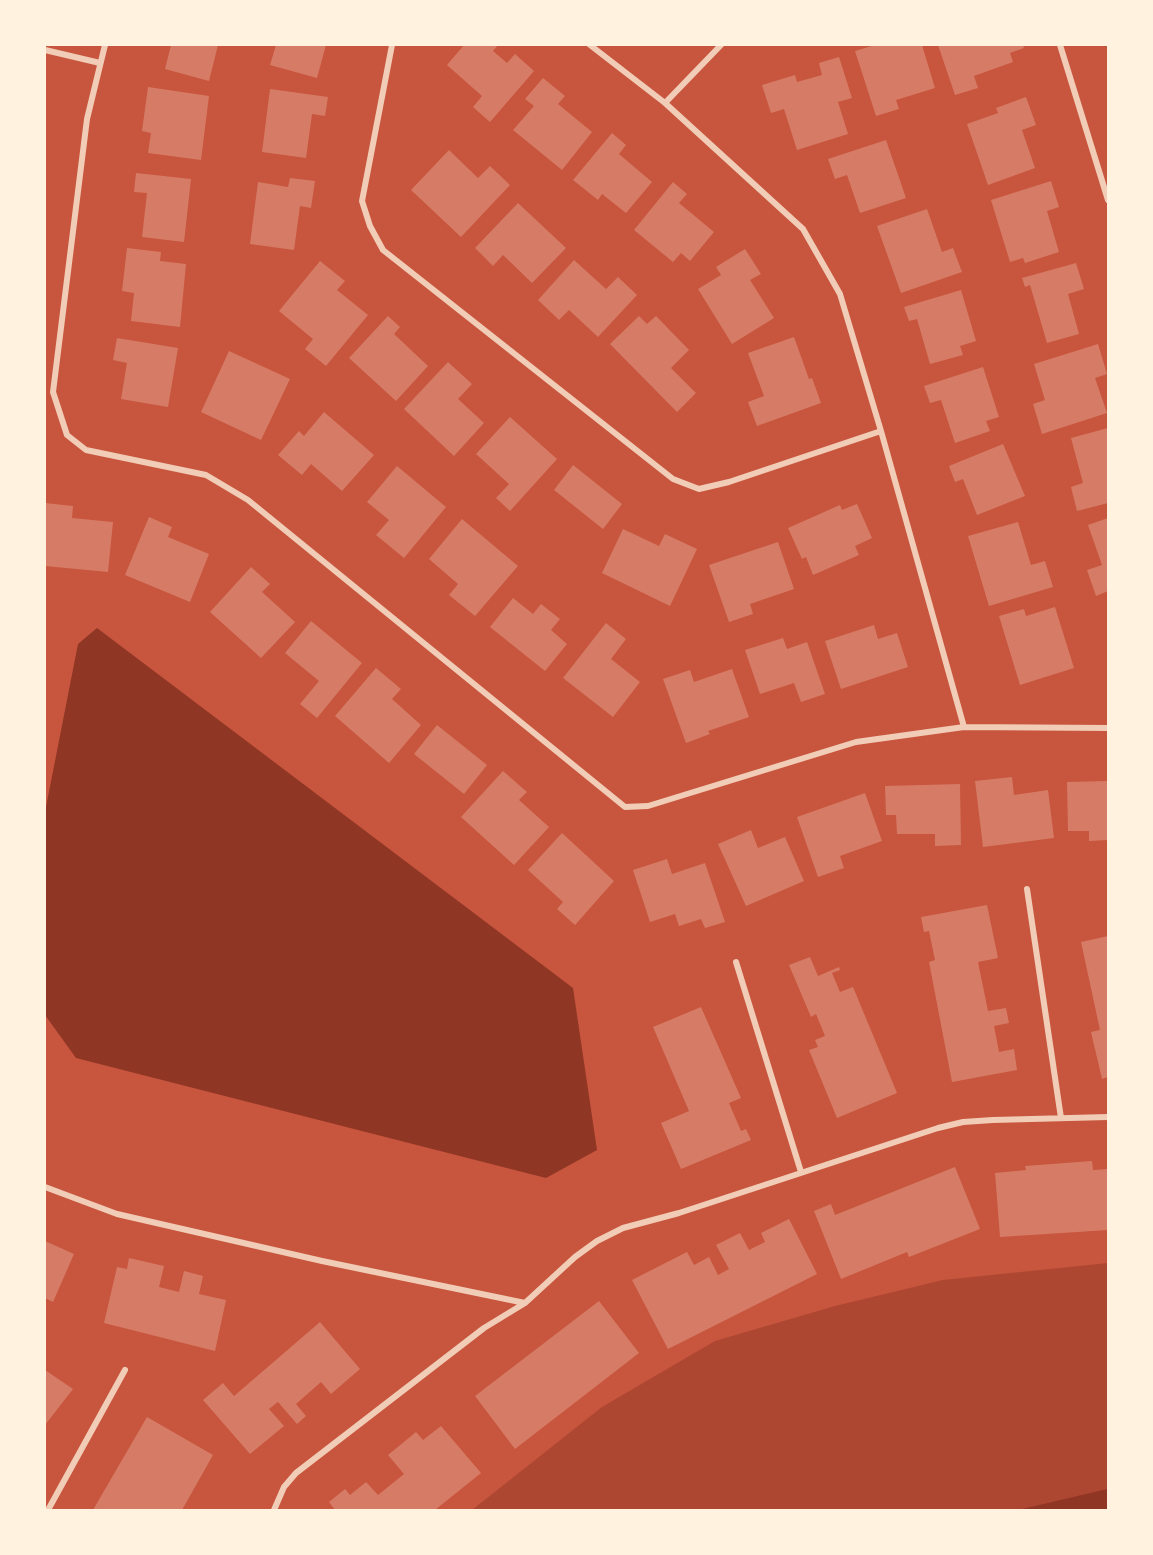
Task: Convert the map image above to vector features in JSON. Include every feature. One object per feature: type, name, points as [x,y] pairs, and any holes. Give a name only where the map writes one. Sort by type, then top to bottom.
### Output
[{"type":"street","points":[[105,45],[87,119],[53,392],[67,435],[86,450],[206,475],[248,500],[625,807],[648,806],[856,742],[964,727],[1108,728]]},
{"type":"street","points":[[392,45],[362,201],[370,226],[383,250],[673,479],[699,489],[729,482],[881,431]]},
{"type":"street","points":[[590,45],[665,103],[803,229],[840,294],[964,727]]},
{"type":"street","points":[[665,103],[721,45]]},
{"type":"street","points":[[1060,45],[1108,200]]},
{"type":"street","points":[[45,50],[100,63]]},
{"type":"street","points":[[1027,889],[1061,1118]]},
{"type":"street","points":[[736,962],[801,1172]]},
{"type":"street","points":[[274,1510],[284,1487],[296,1473],[484,1328],[525,1303],[575,1257],[597,1241],[623,1228],[679,1213],[909,1136],[963,1122],[1108,1117]]},
{"type":"street","points":[[45,1187],[117,1214],[322,1261],[525,1303]]},
{"type":"street","points":[[48,1510],[125,1370]]},
{"type":"shaded area","points":[[97,628],[573,988],[597,1150],[546,1178],[76,1058],[45,1015],[45,812],[78,644]]},
{"type":"shaded area","points":[[1108,1263],[1108,1510],[472,1510],[602,1407],[715,1341],[835,1306],[943,1280]]},
{"type":"shaded area","points":[[1108,1489],[1108,1510],[1018,1510],[1103,1490]]},
{"type":"building","points":[[171,45],[218,45],[209,81],[165,69]]},
{"type":"building","points":[[276,45],[326,45],[317,78],[270,65]]},
{"type":"building","points":[[464,45],[498,45],[493,51],[507,63],[515,54],[534,71],[490,122],[473,107],[482,96],[447,65]]},
{"type":"building","points":[[875,45],[922,45],[935,88],[896,100],[899,109],[876,116],[855,51]]},
{"type":"building","points":[[938,45],[1023,45],[1024,48],[1010,53],[1013,62],[974,76],[978,88],[955,95]]},
{"type":"building","points":[[839,57],[852,98],[838,102],[848,134],[797,150],[784,109],[771,113],[762,85],[795,75],[797,82],[822,75],[819,63]]},
{"type":"building","points":[[543,78],[565,96],[558,104],[592,132],[562,170],[513,130],[534,106],[525,99]]},
{"type":"building","points":[[148,87],[209,96],[201,160],[148,153],[151,133],[142,131]]},
{"type":"building","points":[[270,89],[328,97],[325,116],[312,114],[306,158],[262,152]]},
{"type":"building","points":[[1026,97],[1036,125],[1022,130],[1035,168],[988,185],[967,124],[998,113],[996,108]]},
{"type":"building","points":[[612,133],[626,145],[619,154],[652,182],[626,213],[602,194],[598,200],[573,180]]},
{"type":"building","points":[[886,140],[906,198],[860,213],[847,175],[835,179],[828,159]]},
{"type":"building","points":[[449,150],[478,178],[490,166],[510,185],[461,237],[411,190]]},
{"type":"building","points":[[136,173],[191,179],[184,242],[142,237],[147,193],[134,192]]},
{"type":"building","points":[[290,178],[315,181],[311,208],[300,206],[294,250],[250,244],[258,182],[288,187]]},
{"type":"building","points":[[1051,181],[1059,207],[1047,211],[1059,252],[1025,263],[1023,258],[1010,262],[991,200]]},
{"type":"building","points":[[673,182],[687,194],[679,203],[714,232],[690,261],[681,253],[673,262],[634,230]]},
{"type":"building","points":[[518,203],[566,248],[532,283],[503,255],[493,266],[475,248]]},
{"type":"building","points":[[927,209],[942,252],[953,248],[962,272],[901,293],[877,226]]},
{"type":"building","points":[[127,248],[161,252],[160,261],[186,264],[180,327],[131,321],[134,293],[122,291]]},
{"type":"building","points":[[745,249],[761,274],[750,280],[774,318],[732,344],[698,289],[721,275],[716,267]]},
{"type":"building","points":[[574,260],[606,289],[618,277],[637,295],[598,337],[569,310],[559,320],[538,300]]},
{"type":"building","points":[[320,261],[345,281],[337,290],[368,315],[326,366],[305,349],[313,339],[279,311]]},
{"type":"building","points":[[1076,263],[1084,289],[1068,294],[1079,334],[1047,343],[1030,285],[1025,287],[1022,278]]},
{"type":"building","points":[[961,290],[976,341],[960,346],[963,355],[930,364],[917,319],[909,321],[904,307]]},
{"type":"building","points":[[388,316],[400,327],[394,334],[428,366],[396,401],[349,358]]},
{"type":"building","points":[[639,316],[647,324],[656,316],[689,350],[671,368],[696,393],[677,412],[610,344]]},
{"type":"building","points":[[794,337],[809,379],[812,378],[821,403],[757,426],[748,402],[764,396],[748,353]]},
{"type":"building","points":[[117,338],[178,348],[168,407],[121,399],[127,363],[113,360]]},
{"type":"building","points":[[1098,344],[1107,374],[1095,378],[1107,413],[1042,434],[1033,404],[1045,400],[1034,364]]},
{"type":"building","points":[[229,351],[290,379],[261,440],[201,412]]},
{"type":"building","points":[[448,362],[472,384],[458,399],[484,423],[454,456],[404,409]]},
{"type":"building","points":[[983,367],[999,417],[986,421],[990,431],[955,443],[941,400],[930,403],[924,386]]},
{"type":"building","points":[[324,412],[374,455],[342,491],[311,464],[302,475],[278,455],[299,431],[304,436]]},
{"type":"building","points":[[510,417],[557,459],[510,511],[496,498],[509,484],[476,454]]},
{"type":"building","points":[[1108,428],[1108,503],[1077,511],[1071,487],[1083,483],[1071,438]]},
{"type":"building","points":[[1003,444],[1025,496],[977,515],[963,479],[955,482],[949,466]]},
{"type":"building","points":[[573,465],[622,504],[603,529],[554,490]]},
{"type":"building","points":[[397,466],[446,507],[404,558],[376,535],[389,520],[367,502]]},
{"type":"building","points":[[45,503],[73,506],[72,518],[113,522],[108,572],[45,566]]},
{"type":"building","points":[[857,504],[872,538],[855,546],[859,555],[813,575],[806,557],[802,559],[788,528],[840,505],[842,510]]},
{"type":"building","points":[[149,517],[172,527],[168,537],[209,554],[190,602],[125,575]]},
{"type":"building","points":[[1108,518],[1108,591],[1096,596],[1087,570],[1102,565],[1088,525]]},
{"type":"building","points":[[462,519],[518,566],[475,616],[449,595],[458,584],[429,559]]},
{"type":"building","points":[[1018,522],[1031,565],[1045,561],[1053,587],[989,606],[968,536]]},
{"type":"building","points":[[623,529],[659,546],[665,534],[697,549],[670,606],[602,573]]},
{"type":"building","points":[[778,542],[794,589],[750,604],[753,614],[729,622],[709,565]]},
{"type":"building","points":[[251,567],[270,584],[262,592],[295,622],[261,658],[210,612]]},
{"type":"building","points":[[513,598],[533,614],[541,604],[560,619],[551,630],[567,644],[545,671],[490,627]]},
{"type":"building","points":[[1055,607],[1074,668],[1020,685],[999,616],[1024,609],[1026,616]]},
{"type":"building","points":[[311,621],[362,663],[317,718],[300,704],[319,681],[285,653]]},
{"type":"building","points":[[606,623],[626,639],[611,659],[640,682],[613,717],[563,678]]},
{"type":"building","points":[[874,625],[878,639],[897,633],[908,667],[841,689],[825,641]]},
{"type":"building","points":[[783,638],[787,649],[807,642],[825,694],[801,702],[794,683],[760,694],[745,650]]},
{"type":"building","points":[[376,668],[401,689],[392,699],[421,725],[389,763],[335,716]]},
{"type":"building","points":[[732,669],[749,717],[708,731],[710,734],[686,743],[663,679],[690,670],[694,682]]},
{"type":"building","points":[[437,725],[487,765],[464,794],[414,754]]},
{"type":"building","points":[[503,771],[527,792],[519,800],[549,827],[514,865],[461,817]]},
{"type":"building","points":[[1012,777],[1014,795],[1048,790],[1054,838],[983,847],[975,781]]},
{"type":"building","points":[[1108,781],[1108,840],[1089,841],[1089,831],[1068,831],[1067,782]]},
{"type":"building","points":[[960,784],[961,845],[935,846],[935,834],[897,834],[896,815],[886,815],[885,786]]},
{"type":"building","points":[[865,793],[882,841],[840,856],[844,868],[818,877],[797,817]]},
{"type":"building","points":[[751,830],[758,848],[785,837],[804,881],[746,906],[718,844]]},
{"type":"building","points":[[562,833],[614,881],[575,925],[557,909],[563,902],[528,870]]},
{"type":"building","points":[[667,859],[672,874],[705,863],[725,922],[705,928],[701,919],[679,926],[675,914],[650,922],[633,870]]},
{"type":"building","points":[[987,905],[998,958],[978,962],[988,1011],[1006,1008],[1009,1023],[994,1026],[999,1052],[1014,1049],[1017,1070],[952,1082],[929,962],[935,960],[929,931],[924,932],[921,917]]},
{"type":"building","points":[[1108,936],[1108,1077],[1102,1079],[1091,1032],[1100,1030],[1081,942]]},
{"type":"building","points":[[810,957],[818,976],[839,967],[840,970],[832,973],[840,992],[853,987],[897,1093],[837,1118],[809,1050],[818,1047],[815,1040],[825,1036],[816,1014],[811,1017],[789,965]]},
{"type":"building","points":[[701,1007],[741,1098],[729,1103],[741,1131],[746,1129],[751,1140],[681,1169],[661,1123],[689,1111],[653,1027]]},
{"type":"building","points":[[1092,1161],[1093,1170],[1108,1169],[1108,1230],[1000,1237],[995,1173],[1026,1170],[1025,1166]]},
{"type":"building","points":[[955,1167],[980,1229],[909,1257],[907,1252],[841,1279],[814,1211],[831,1204],[835,1215]]},
{"type":"building","points":[[789,1219],[817,1274],[668,1349],[632,1280],[687,1252],[694,1265],[709,1257],[718,1275],[729,1269],[716,1245],[740,1233],[749,1250],[765,1242],[761,1233]]},
{"type":"building","points":[[45,1241],[74,1254],[53,1302],[45,1298]]},
{"type":"building","points":[[129,1258],[164,1266],[159,1287],[179,1292],[184,1271],[203,1276],[199,1294],[226,1300],[215,1351],[104,1323],[117,1267],[127,1269]]},
{"type":"building","points":[[599,1301],[639,1353],[515,1449],[475,1396]]},
{"type":"building","points":[[320,1322],[360,1369],[331,1394],[321,1382],[296,1404],[306,1416],[297,1424],[278,1402],[269,1409],[284,1426],[250,1454],[203,1400],[223,1383],[234,1396]]},
{"type":"building","points":[[45,1370],[73,1389],[45,1425]]},
{"type":"building","points":[[147,1417],[213,1455],[182,1510],[93,1510]]},
{"type":"building","points":[[441,1426],[481,1473],[435,1510],[335,1510],[329,1502],[345,1489],[350,1495],[366,1482],[378,1495],[404,1474],[388,1455],[416,1432],[423,1440]]}]
